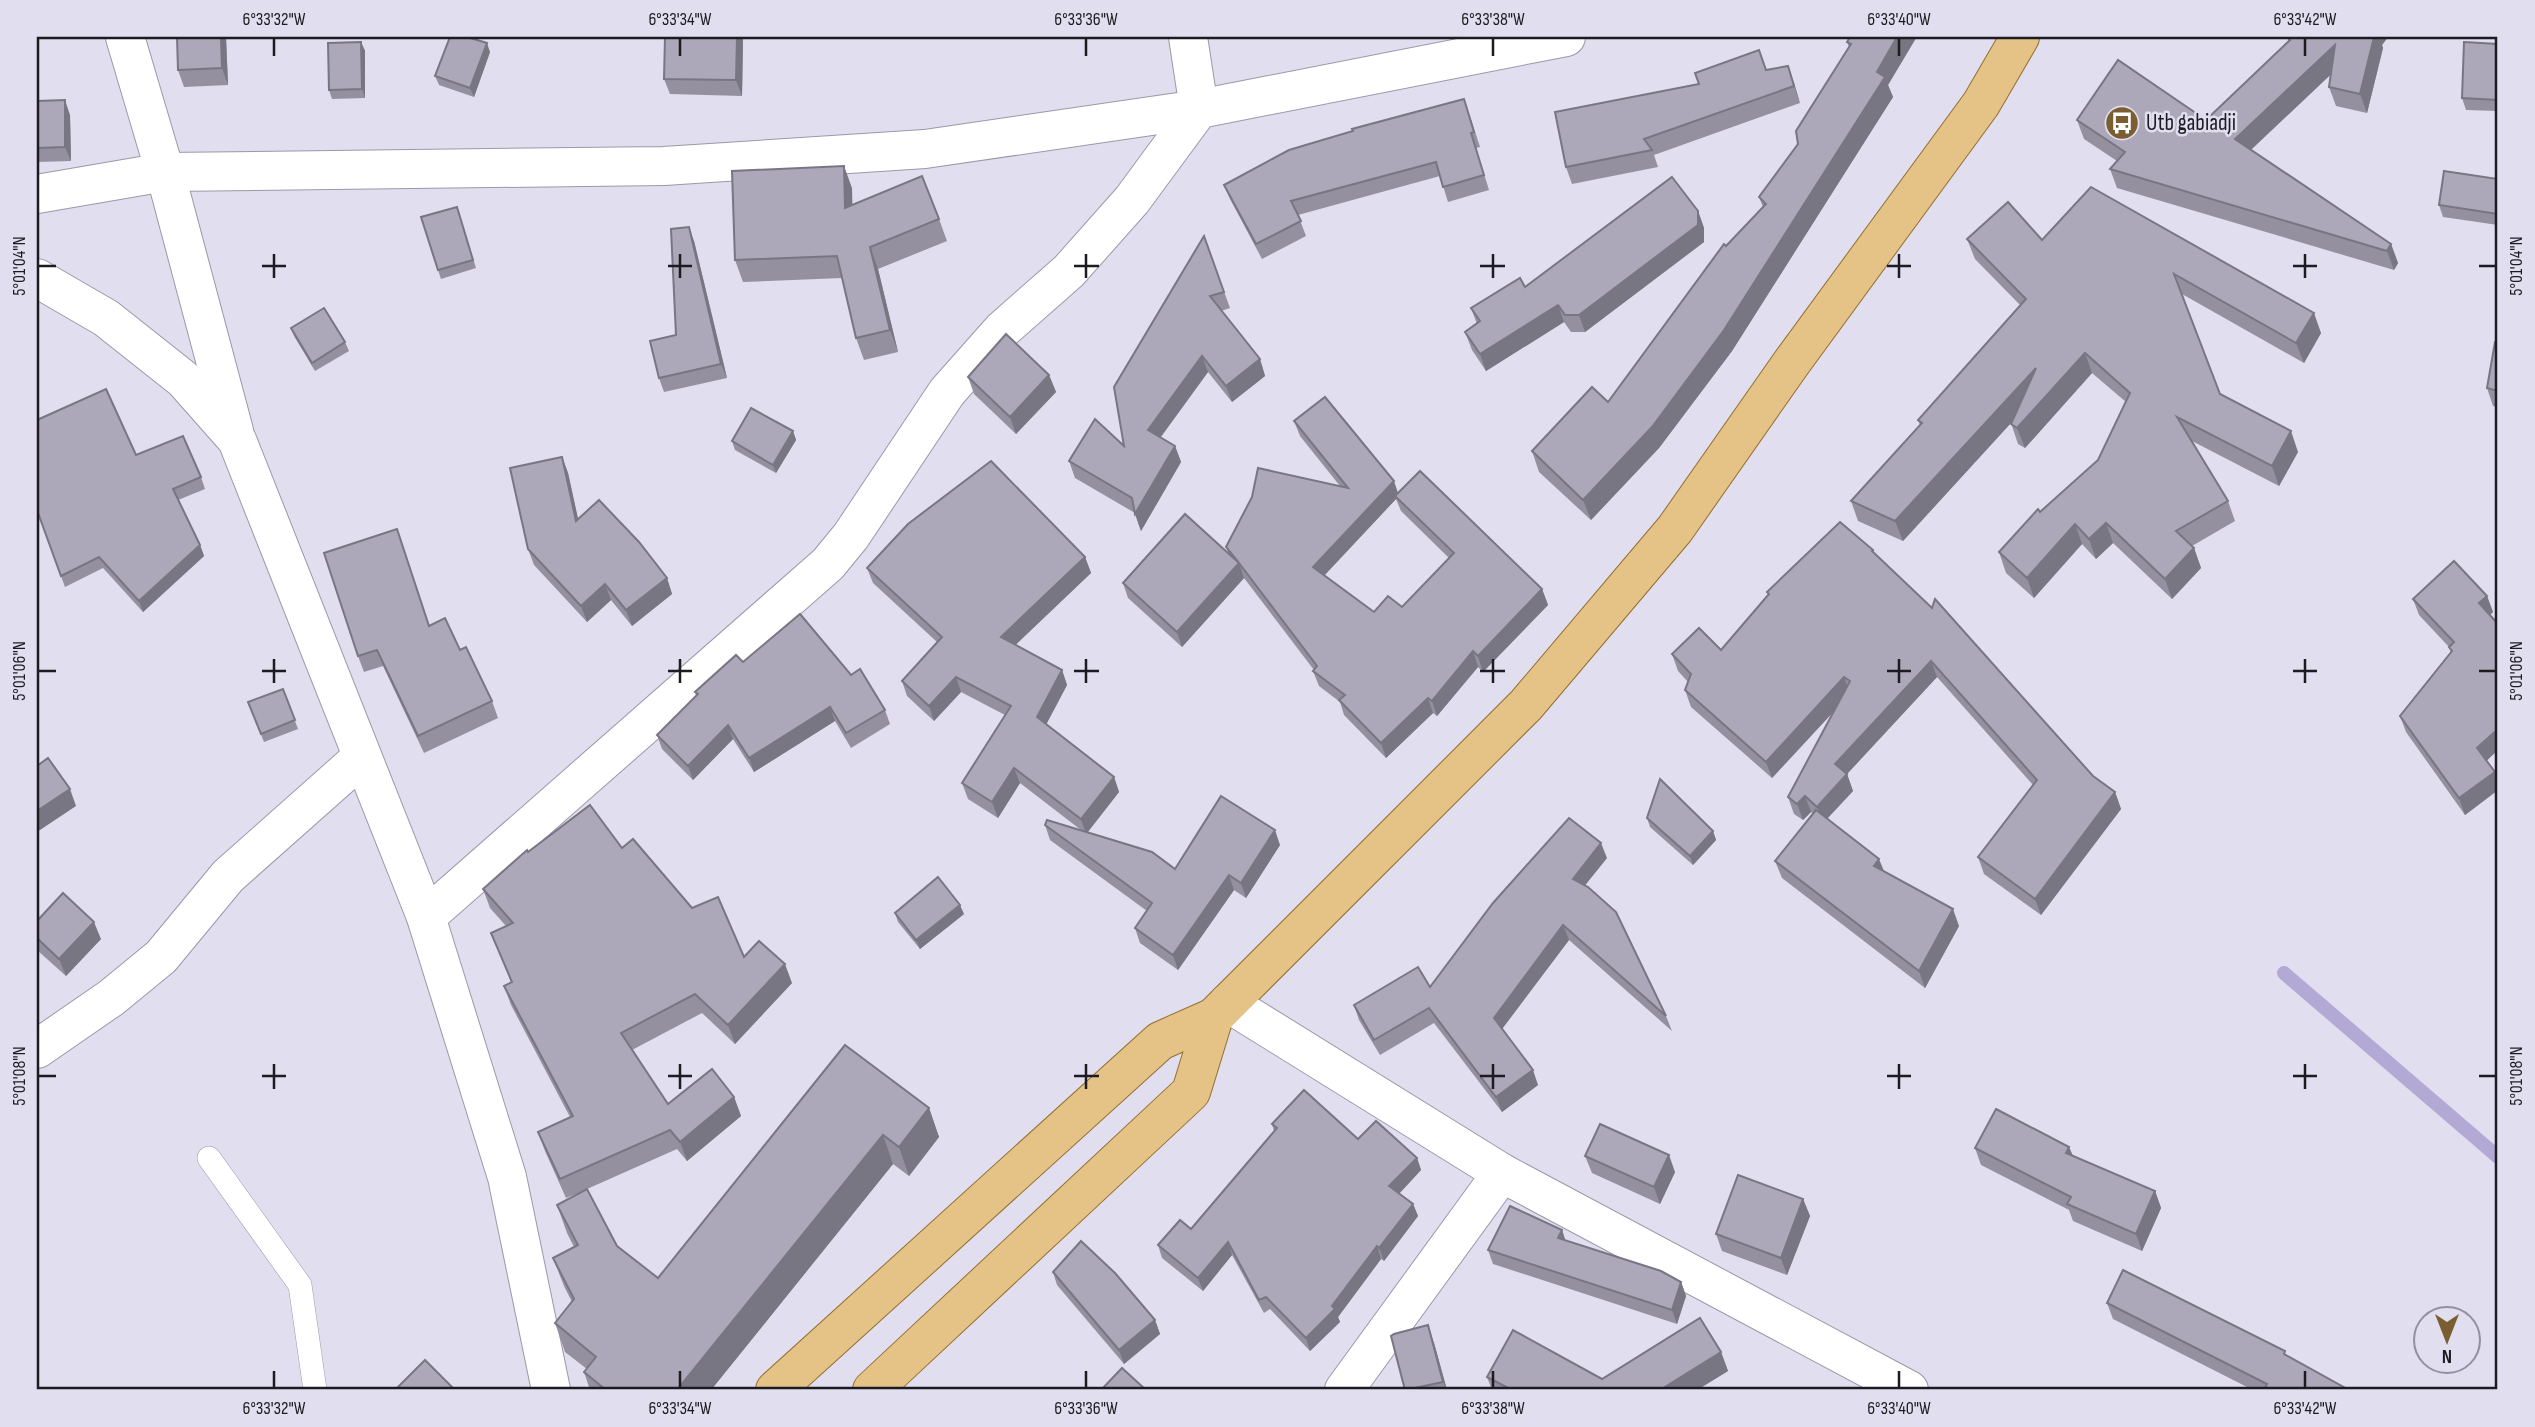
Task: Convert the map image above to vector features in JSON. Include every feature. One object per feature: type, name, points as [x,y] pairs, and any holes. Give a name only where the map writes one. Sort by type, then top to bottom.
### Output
[{"type":"main road","points":[[775,1390],[1160,1041],[1221,1010],[1526,705],[1675,529],[1792,362],[1981,104],[2020,37]]},
{"type":"main road","points":[[872,1390],[1191,1092],[1221,1010]]},
{"type":"street","points":[[125,37],[165,172],[237,440],[426,917],[506,1177],[551,1390]]},
{"type":"street","points":[[426,917],[828,564],[851,536],[947,392],[1002,330],[1078,261],[1132,200],[1199,109],[1188,37]]},
{"type":"street","points":[[37,194],[165,172],[664,166],[925,149],[1199,109],[1566,37]]},
{"type":"street","points":[[37,278],[106,318],[183,379],[237,440]]},
{"type":"street","points":[[37,1049],[111,998],[161,957],[228,876],[362,757]]},
{"type":"street","points":[[1221,1010],[1502,1173],[1887,1385]]},
{"type":"street","points":[[1345,1390],[1502,1173]]},
{"type":"lane","points":[[209,1158],[300,1285],[315,1390]]},
{"type":"building","points":[[177,37],[221,37],[222,68],[178,70]]},
{"type":"building","points":[[450,37],[467,37],[487,43],[470,88],[435,76]]},
{"type":"building","points":[[665,37],[737,37],[736,80],[664,79]]},
{"type":"building","points":[[1850,37],[1897,37],[1877,72],[1885,77],[1724,330],[1652,427],[1583,500],[1532,451],[1592,387],[1608,402],[1724,244],[1726,246],[1766,204],[1759,197],[1798,144],[1796,131],[1851,44],[1847,42]]},
{"type":"building","points":[[2288,37],[2374,37],[2360,94],[2329,87],[2335,45],[2235,139],[2391,244],[2387,251],[2110,169],[2125,152],[2077,120],[2118,60],[2206,120],[2290,40]]},
{"type":"building","points":[[361,42],[362,89],[329,90],[328,43]]},
{"type":"building","points":[[2464,42],[2498,44],[2498,100],[2462,98]]},
{"type":"building","points":[[1759,50],[1766,70],[1788,66],[1794,86],[1644,139],[1652,150],[1566,167],[1555,112],[1699,84],[1695,73]]},
{"type":"building","points":[[1464,99],[1484,175],[1443,187],[1436,162],[1291,201],[1301,221],[1256,244],[1224,185],[1289,150],[1353,131],[1352,129]]},
{"type":"building","points":[[65,100],[65,147],[37,148],[37,101]]},
{"type":"building","points":[[844,166],[845,208],[922,176],[939,219],[870,247],[890,330],[856,338],[837,256],[735,260],[732,171]]},
{"type":"building","points":[[2444,171],[2498,179],[2498,214],[2439,205]]},
{"type":"building","points":[[1672,177],[1698,211],[1698,225],[1579,315],[1565,315],[1558,305],[1480,354],[1465,332],[1480,321],[1471,308],[1520,278],[1525,287]]},
{"type":"building","points":[[2091,187],[2314,313],[2296,343],[2174,274],[2220,394],[2291,431],[2272,466],[2177,417],[2228,501],[2176,531],[2194,548],[2165,579],[2106,523],[2089,539],[2075,524],[2027,578],[1999,552],[2038,509],[2040,512],[2098,460],[2130,393],[2085,353],[2017,428],[2011,424],[2036,368],[1895,521],[1851,501],[1922,423],[1918,420],[2026,299],[1967,239],[2008,202],[2042,240]]},
{"type":"building","points":[[457,207],[473,260],[438,270],[421,217]]},
{"type":"building","points":[[689,227],[721,364],[659,378],[650,341],[676,335],[671,229]]},
{"type":"building","points":[[1204,236],[1224,292],[1210,296],[1260,359],[1226,386],[1202,356],[1148,430],[1175,446],[1135,514],[1132,498],[1069,461],[1095,419],[1124,446],[1114,387]]},
{"type":"building","points":[[324,308],[345,342],[312,363],[291,328]]},
{"type":"building","points":[[1006,334],[1049,375],[1010,417],[968,377]]},
{"type":"building","points":[[2495,342],[2498,342],[2498,391],[2487,388]]},
{"type":"building","points":[[106,389],[136,455],[183,436],[201,477],[173,489],[200,545],[139,601],[99,557],[61,576],[37,510],[37,420]]},
{"type":"building","points":[[1325,397],[1394,481],[1313,567],[1374,612],[1388,596],[1402,607],[1454,553],[1395,496],[1420,471],[1542,589],[1478,656],[1473,651],[1432,701],[1428,698],[1381,743],[1339,700],[1345,695],[1313,671],[1317,666],[1226,547],[1252,497],[1258,468],[1348,488],[1294,421]]},
{"type":"building","points":[[751,408],[793,431],[773,465],[732,441]]},
{"type":"building","points":[[562,457],[576,521],[599,500],[639,542],[667,578],[626,610],[605,584],[581,606],[528,549],[510,468]]},
{"type":"building","points":[[991,461],[1085,557],[1001,637],[1062,670],[1037,717],[1114,777],[1081,819],[1014,768],[992,802],[962,783],[1011,706],[956,677],[929,706],[902,681],[942,637],[867,568],[908,524]]},
{"type":"building","points":[[1185,514],[1239,563],[1177,632],[1123,583]]},
{"type":"building","points":[[1840,522],[1932,608],[1935,599],[2093,776],[2115,792],[2035,899],[1978,857],[2037,780],[1931,661],[1835,764],[1847,774],[1817,807],[1805,796],[1797,804],[1788,797],[1850,681],[1844,677],[1766,762],[1685,690],[1691,674],[1672,654],[1699,628],[1721,650],[1769,594],[1767,592]]},
{"type":"building","points":[[397,529],[429,626],[445,618],[460,650],[466,647],[492,701],[418,736],[377,650],[358,656],[324,553]]},
{"type":"building","points":[[2454,561],[2487,596],[2479,603],[2498,624],[2498,729],[2477,748],[2495,772],[2459,798],[2400,716],[2452,651],[2449,647],[2454,642],[2413,599]]},
{"type":"building","points":[[800,614],[851,675],[860,669],[885,710],[846,733],[830,707],[749,758],[728,725],[688,766],[657,735],[698,694],[695,692],[736,655],[743,662]]},
{"type":"building","points":[[283,689],[295,720],[261,734],[248,702]]},
{"type":"building","points":[[48,758],[70,789],[37,811],[37,766]]},
{"type":"building","points":[[1660,779],[1713,831],[1690,856],[1647,818]]},
{"type":"building","points":[[1221,796],[1275,830],[1241,883],[1229,875],[1173,955],[1135,928],[1152,903],[1045,825],[1047,820],[1152,852],[1175,869]]},
{"type":"building","points":[[590,805],[622,848],[633,839],[692,908],[718,897],[744,957],[759,941],[785,964],[728,1025],[695,994],[621,1033],[668,1104],[712,1069],[734,1097],[680,1142],[670,1130],[560,1179],[538,1132],[573,1116],[504,986],[512,982],[491,933],[513,923],[483,889],[527,850],[528,852]]},
{"type":"building","points":[[1816,810],[1879,859],[1874,866],[1953,909],[1919,971],[1775,861]]},
{"type":"building","points":[[1569,818],[1601,843],[1573,879],[1588,887],[1616,912],[1666,1016],[1563,925],[1494,1018],[1533,1070],[1496,1097],[1429,1008],[1374,1040],[1354,1005],[1418,967],[1430,987],[1493,903]]},
{"type":"building","points":[[938,877],[960,905],[916,940],[895,913]]},
{"type":"building","points":[[63,893],[94,922],[59,959],[37,938],[37,921]]},
{"type":"building","points":[[845,1045],[929,1108],[899,1147],[883,1135],[677,1390],[606,1390],[584,1372],[596,1357],[555,1323],[574,1299],[553,1258],[578,1245],[557,1205],[587,1189],[617,1246],[658,1278]]},
{"type":"building","points":[[1304,1090],[1358,1139],[1376,1121],[1417,1158],[1389,1186],[1413,1204],[1332,1306],[1335,1309],[1306,1338],[1266,1297],[1259,1300],[1228,1242],[1198,1278],[1158,1245],[1180,1220],[1191,1229],[1277,1128],[1272,1124]]},
{"type":"building","points":[[1996,1109],[2069,1147],[2066,1153],[2155,1191],[2136,1234],[2067,1204],[2071,1197],[1975,1148]]},
{"type":"building","points":[[1600,1124],[1669,1155],[1654,1187],[1585,1156]]},
{"type":"building","points":[[1738,1175],[1803,1199],[1781,1258],[1716,1234]]},
{"type":"building","points":[[1510,1206],[1562,1230],[1558,1238],[1661,1271],[1681,1282],[1672,1310],[1488,1250]]},
{"type":"building","points":[[1081,1241],[1115,1273],[1155,1320],[1119,1350],[1053,1272]]},
{"type":"building","points":[[2123,1270],[2285,1351],[2284,1354],[2349,1390],[2264,1390],[2267,1384],[2107,1303]]},
{"type":"building","points":[[1700,1318],[1721,1352],[1660,1390],[1512,1390],[1487,1377],[1513,1330],[1602,1379]]},
{"type":"building","points":[[1428,1325],[1443,1382],[1405,1390],[1391,1336]]},
{"type":"building","points":[[425,1360],[455,1390],[395,1390]]},
{"type":"building","points":[[1122,1368],[1146,1390],[1101,1390]]},
{"type":"waterway","points":[[2284,973],[2498,1157]]},
{"type":"place","name":"Utb gabiadji","points":[[2122,123]]}]
